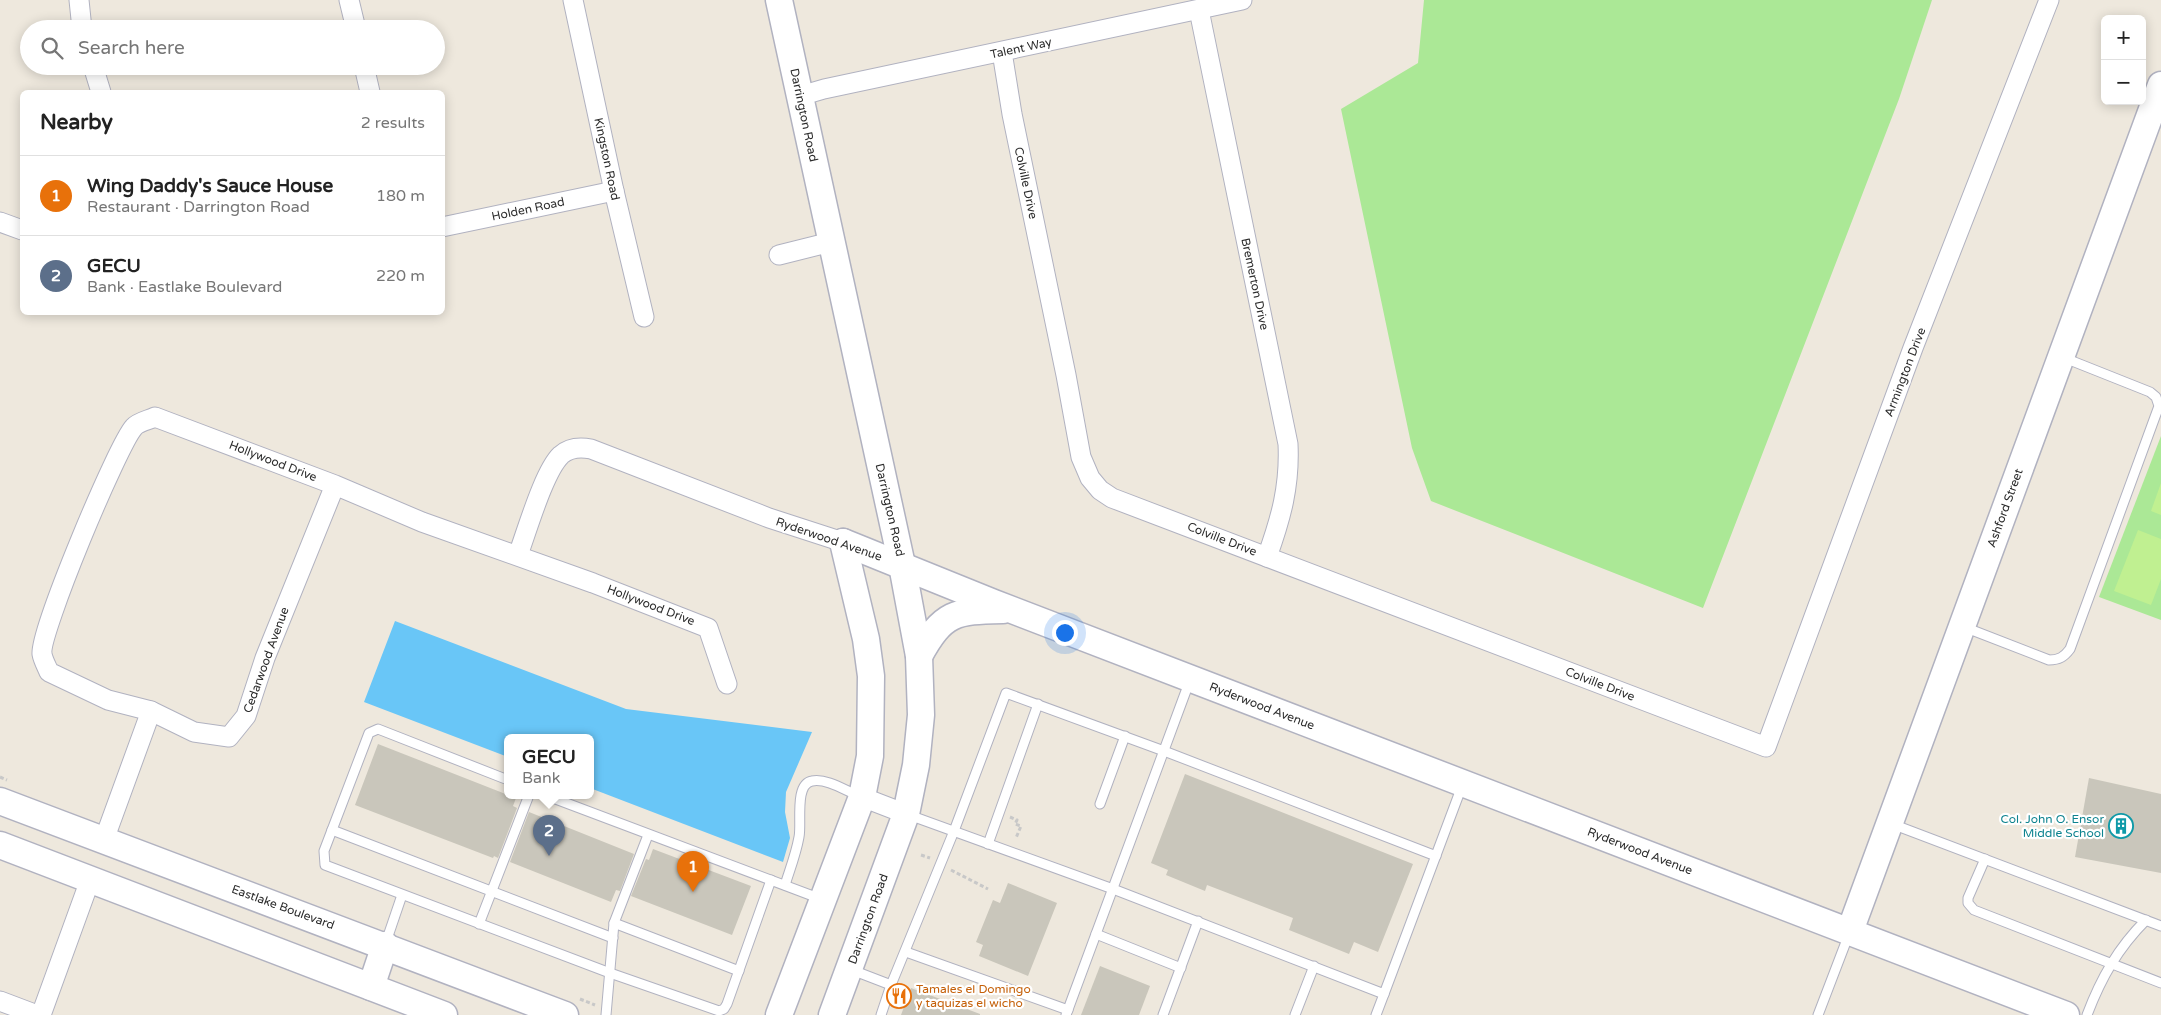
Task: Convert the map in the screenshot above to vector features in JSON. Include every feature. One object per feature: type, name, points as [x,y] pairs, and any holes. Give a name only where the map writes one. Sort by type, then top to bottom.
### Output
[{"type":"main road","name":"Darrington Road","points":[[779,0],[902,565],[919,656],[921,715],[916,765],[906,814],[832,1015]]},
{"type":"main road","name":"Ashford Street","points":[[1850,932],[2161,85]]},
{"type":"main road","name":"Ryderwood Avenue","points":[[844,542],[1011,610],[1850,932],[2036,1009],[2066,1015]]},
{"type":"main road","points":[[779,1015],[862,797],[870,756],[871,676],[866,639],[844,542]]},
{"type":"main road","points":[[919,656],[940,624],[955,614],[971,611],[1011,610]]},
{"type":"main road","name":"Eastlake Boulevard","points":[[0,801],[385,945],[565,1015]]},
{"type":"main road","points":[[0,845],[444,1015]]},
{"type":"main road","points":[[370,987],[385,945]]},
{"type":"street","points":[[79,0],[81,20]]},
{"type":"street","points":[[349,0],[354,20]]},
{"type":"street","name":"Kingston Road","points":[[573,0],[614,191],[644,317]]},
{"type":"street","name":"Talent Way","points":[[800,96],[824,89],[1242,0]]},
{"type":"street","name":"Armington Drive","points":[[1766,747],[1913,348],[2049,0]]},
{"type":"street","name":"Bremerton Drive","points":[[1198,10],[1288,444],[1289,470],[1287,494],[1267,557]]},
{"type":"street","name":"Colville Drive","points":[[1002,52],[1012,114],[1085,470],[1100,490],[1112,498],[1766,747]]},
{"type":"street","points":[[95,75],[99,90]]},
{"type":"street","points":[[366,75],[370,90]]},
{"type":"street","name":"Holden Road","points":[[445,226],[614,191]]},
{"type":"street","points":[[0,222],[20,229]]},
{"type":"street","points":[[779,255],[831,242]]},
{"type":"street","name":"Hollywood Drive","points":[[151,712],[108,700],[49,672],[42,654],[47,626],[120,449],[134,426],[155,417],[335,485],[422,522],[708,628],[727,684]]},
{"type":"street","name":"Ryderwood Avenue","points":[[518,556],[544,485],[555,463],[565,452],[578,448],[591,449],[761,515],[844,542]]},
{"type":"street","name":"Cedarwood Avenue","points":[[151,712],[194,732],[229,737],[246,716],[265,658],[335,485]]},
{"type":"street","points":[[104,840],[151,712]]},
{"type":"street","points":[[862,797],[906,814]]},
{"type":"street","points":[[41,1015],[90,880]]},
{"type":"street","points":[[0,1001],[37,1015]]},
{"type":"lane","points":[[1962,626],[2049,660],[2057,660],[2065,656],[2074,639],[2158,406],[2156,397],[2150,392],[2060,356]]},
{"type":"lane","points":[[906,952],[1067,1013],[1190,679]]},
{"type":"lane","points":[[881,1015],[891,985],[954,831],[1006,692],[1436,856]]},
{"type":"lane","points":[[988,844],[1038,704]]},
{"type":"lane","points":[[504,778],[378,729],[369,733],[324,851],[325,865],[610,973],[720,1011],[726,1004],[739,971],[771,880]]},
{"type":"lane","points":[[1100,804],[1125,736]]},
{"type":"lane","points":[[785,885],[800,836],[800,798],[807,784],[811,781],[822,782],[862,797]]},
{"type":"lane","points":[[1376,1015],[1463,783]]},
{"type":"lane","points":[[479,924],[528,799]]},
{"type":"lane","points":[[555,799],[823,900]]},
{"type":"lane","points":[[906,814],[1113,889],[1384,994]]},
{"type":"lane","points":[[1890,823],[2161,926]]},
{"type":"lane","points":[[332,830],[613,938]]},
{"type":"lane","points":[[606,1015],[614,923],[648,835]]},
{"type":"lane","points":[[1985,859],[1968,898],[1970,907],[1978,912],[2161,983]]},
{"type":"lane","points":[[385,945],[402,895]]},
{"type":"lane","points":[[2087,1015],[2111,963],[2126,940],[2146,920]]},
{"type":"lane","points":[[1163,1015],[1198,922]]},
{"type":"lane","points":[[614,923],[739,971]]},
{"type":"lane","points":[[1819,1014],[1850,932]]},
{"type":"lane","points":[[1096,934],[1180,968]]},
{"type":"lane","points":[[1294,1015],[1314,966]]},
{"type":"lane","points":[[849,969],[891,985]]},
{"type":"path","points":[[921,855],[988,889]]},
{"type":"green space","points":[[1424,0],[1932,0],[1899,99],[1703,608],[1431,501],[1412,448],[1341,109],[1418,63]]},
{"type":"green space","points":[[2161,436],[2161,620],[2099,597]]},
{"type":"green space","points":[[2161,483],[2161,515],[2151,511]]},
{"type":"green space","points":[[2138,530],[2161,539],[2161,579],[2151,605],[2114,591]]},
{"type":"water","points":[[395,621],[626,709],[812,732],[786,792],[785,812],[790,838],[783,862],[594,790],[594,734],[504,734],[504,755],[364,702]]},
{"type":"building","points":[[378,744],[504,793],[504,799],[516,799],[513,806],[517,808],[498,858],[494,856],[493,858],[355,805]]},
{"type":"building","points":[[1185,774],[1413,864],[1378,952],[1354,942],[1349,954],[1289,930],[1293,918],[1207,885],[1205,891],[1166,875],[1168,870],[1151,863]]},
{"type":"building","name":"Col. John O. Ensor Middle School","points":[[2089,778],[2161,794],[2161,873],[2075,857]]},
{"type":"building","points":[[529,812],[634,854],[620,891],[616,890],[611,902],[510,862]]},
{"type":"building","points":[[653,849],[751,886],[732,935],[631,896],[646,859],[649,860]]},
{"type":"building","points":[[1008,883],[1057,903],[1028,976],[979,956],[983,945],[976,942],[993,900],[1000,903]]},
{"type":"building","points":[[1100,966],[1150,986],[1139,1015],[1081,1015]]},
{"type":"building","points":[[911,988],[980,1014],[980,1015],[901,1015]]},
{"type":"place","name":"Col. John O. Ensor Middle School","points":[[2121,826]]},
{"type":"place","name":"GECU","points":[[549,856]]},
{"type":"place","name":"Wing Daddy's Sauce House","points":[[693,892]]},
{"type":"place","name":"Tamales el Domingo y taquizas el wicho","points":[[899,996]]}]
